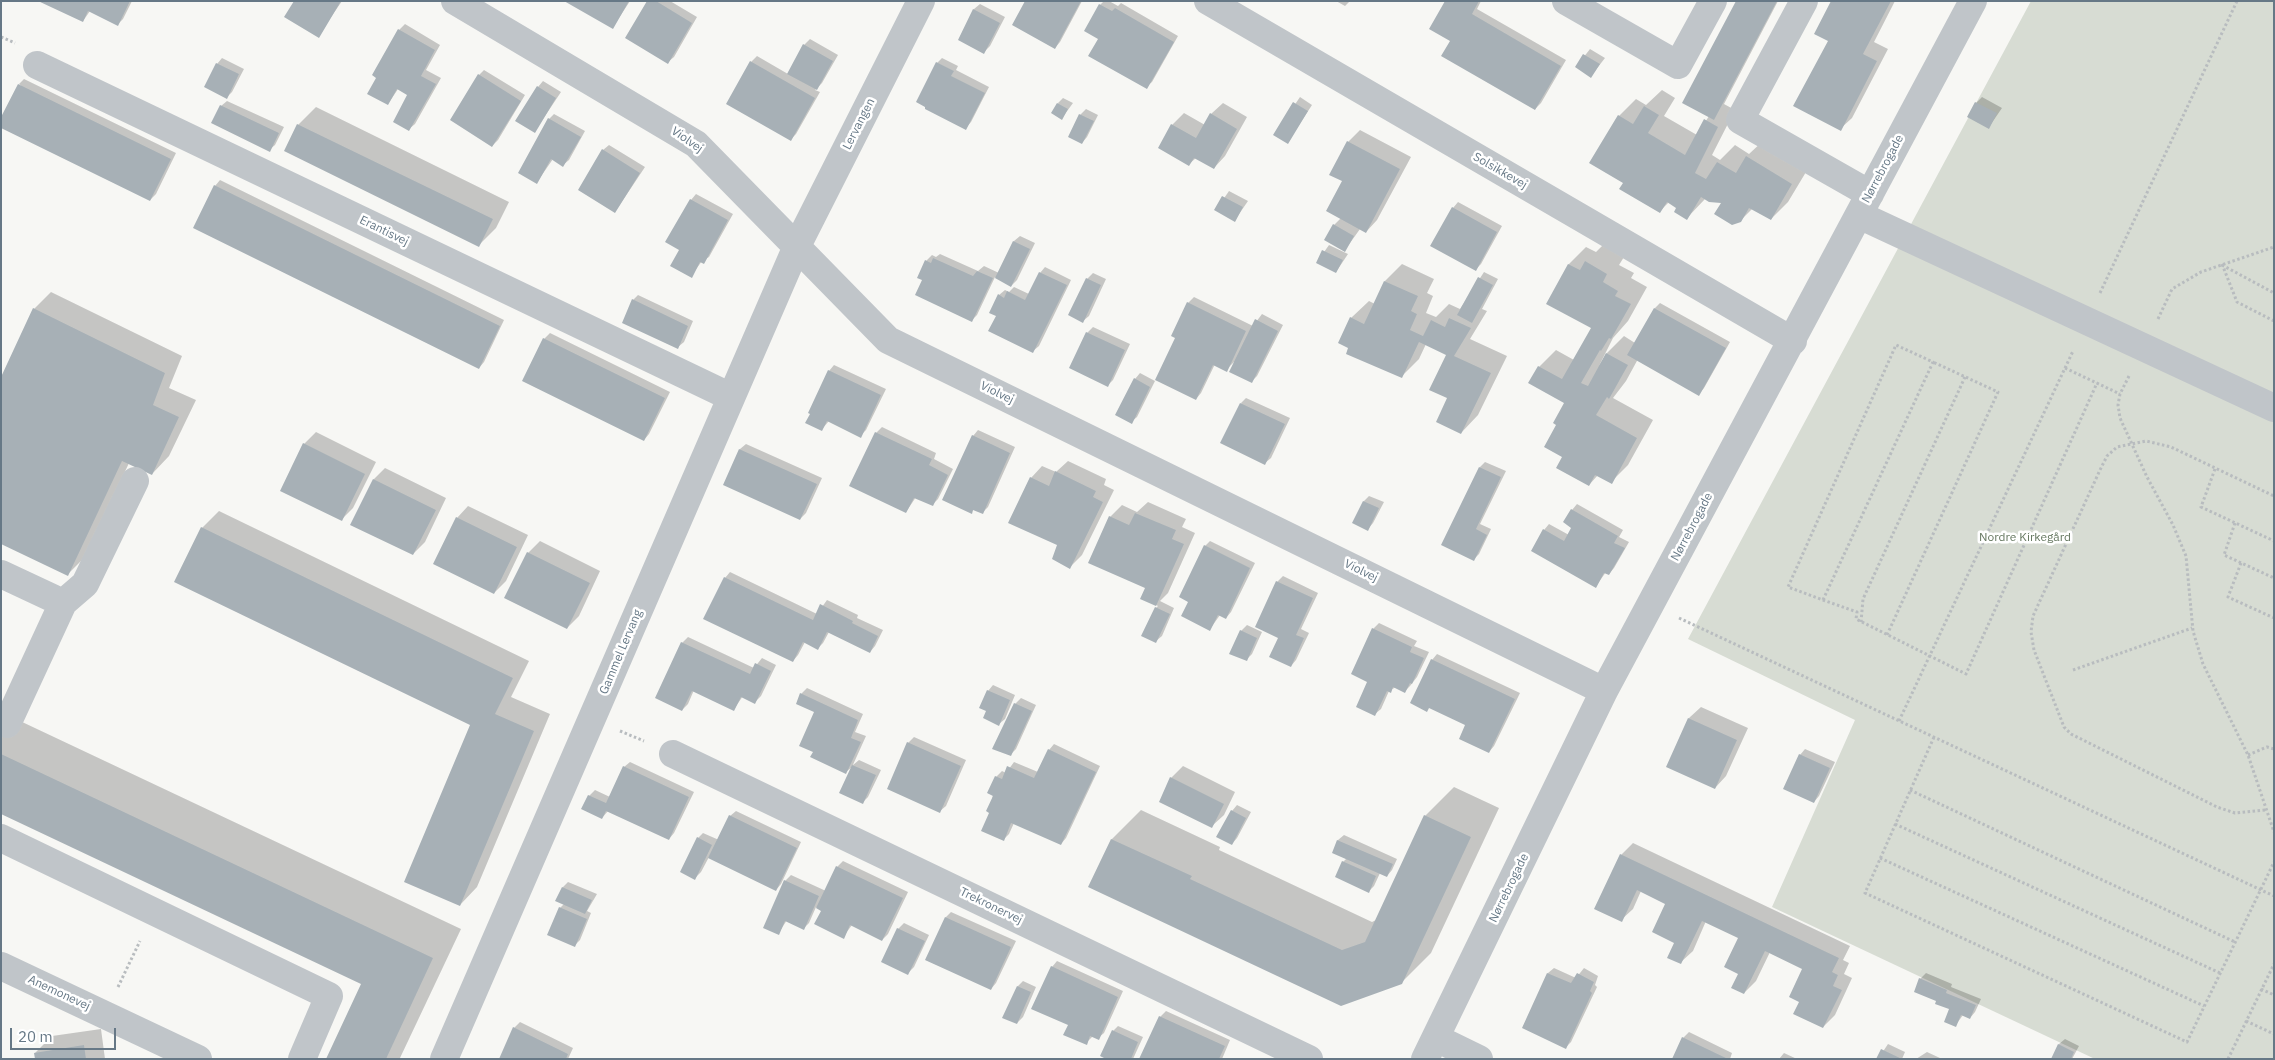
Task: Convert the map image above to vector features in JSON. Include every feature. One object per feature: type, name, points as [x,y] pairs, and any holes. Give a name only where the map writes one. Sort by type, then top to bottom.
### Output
[{"type":"street","name":"Violvej","points":[[454,1],[696,144],[888,340],[1604,691]]},
{"type":"street","name":"Lervangen","points":[[797,246],[921,1]]},
{"type":"street","name":"Solsikkevej","points":[[1208,1],[1793,341]]},
{"type":"street","points":[[1566,1],[1678,65],[1713,1]]},
{"type":"street","points":[[1804,1],[1740,120],[1864,204],[2087,321],[2274,408]]},
{"type":"street","name":"Nørrebrogade","points":[[1430,1048],[1604,691],[1793,341],[1973,1]]},
{"type":"street","name":"Erantisvej","points":[[37,65],[731,397]]},
{"type":"street","name":"Gammel Lervang","points":[[444,1059],[797,246]]},
{"type":"street","points":[[8,724],[63,603],[85,584],[135,482]]},
{"type":"street","points":[[1,574],[63,603]]},
{"type":"street","name":"Trekronervej","points":[[673,754],[1309,1059]]},
{"type":"street","points":[[1,838],[329,996],[302,1059]]},
{"type":"street","name":"Anemonevej","points":[[1,966],[198,1059]]},
{"type":"street","points":[[1430,1048],[1479,1059]]},
{"type":"path","points":[[1899,721],[2237,1]]},
{"type":"path","points":[[2274,247],[2201,272],[2172,289],[2120,394],[2118,405],[2120,418],[2131,443],[2173,525],[2186,556],[2192,628],[2204,664],[2248,755],[2274,832]]},
{"type":"path","points":[[2222,264],[2274,292]]},
{"type":"path","points":[[2222,264],[2237,302],[2274,321]]},
{"type":"path","points":[[1888,635],[1998,392],[1896,345],[1788,587],[1857,612],[1856,619],[1861,622],[1966,674],[2097,383]]},
{"type":"path","points":[[1823,600],[1933,362]]},
{"type":"path","points":[[2065,368],[2120,394]]},
{"type":"path","points":[[1861,622],[1863,599],[1965,377]]},
{"type":"path","points":[[2265,810],[2235,813],[2217,807],[2076,737],[2064,726],[2034,650],[2031,632],[2033,616],[2100,470],[2107,456],[2117,447],[2146,441],[2171,447],[2274,496]]},
{"type":"path","points":[[2215,469],[2200,506],[2274,541]]},
{"type":"path","points":[[2235,523],[2224,555],[2274,578]]},
{"type":"path","points":[[2241,563],[2228,597],[2274,618]]},
{"type":"path","points":[[1650,605],[2274,896]]},
{"type":"path","points":[[2074,670],[2192,628]]},
{"type":"path","points":[[592,718],[673,754]]},
{"type":"path","points":[[1934,737],[1865,893],[2187,1042],[2274,862]]},
{"type":"path","points":[[2248,755],[2267,747],[2274,749]]},
{"type":"path","points":[[1910,790],[2235,942]]},
{"type":"path","points":[[1896,824],[2220,973]]},
{"type":"path","points":[[1880,858],[2204,1006]]},
{"type":"path","points":[[106,1015],[152,912]]},
{"type":"path","points":[[2228,1059],[2274,964]]},
{"type":"path","points":[[2261,989],[2274,995]]},
{"type":"path","points":[[2246,1021],[2274,1034]]},
{"type":"green space","name":"Nordre Kirkegård","points":[[2031,1],[2274,1],[2274,1059],[2095,1059],[1772,907],[1855,720],[1688,639]]},
{"type":"building","points":[[38,1],[130,1],[118,26],[88,11],[83,22]]},
{"type":"building","points":[[294,1],[341,1],[319,38],[284,17]]},
{"type":"building","points":[[564,1],[629,1],[613,29]]},
{"type":"building","points":[[647,1],[656,1],[692,23],[668,64],[625,38]]},
{"type":"building","points":[[1025,1],[1081,1],[1055,49],[1012,25]]},
{"type":"building","points":[[1445,1],[1479,1],[1472,14],[1561,66],[1535,110],[1441,56],[1450,41],[1429,29]]},
{"type":"building","points":[[1736,1],[1777,1],[1714,120],[1682,103]]},
{"type":"building","points":[[1831,1],[1891,1],[1863,54],[1877,61],[1841,131],[1793,106],[1828,41],[1814,34]]},
{"type":"building","points":[[1099,4],[1112,11],[1115,8],[1174,42],[1147,89],[1088,56],[1098,39],[1084,31]]},
{"type":"building","points":[[973,9],[1000,23],[984,54],[958,40]]},
{"type":"building","points":[[398,29],[435,50],[421,76],[436,84],[409,131],[393,122],[407,95],[397,89],[388,105],[367,94],[376,78],[372,75]]},
{"type":"building","points":[[803,44],[833,61],[817,90],[787,74]]},
{"type":"building","points":[[1583,54],[1600,64],[1591,78],[1575,67]]},
{"type":"building","points":[[750,61],[815,98],[791,141],[726,104]]},
{"type":"building","points":[[936,62],[954,71],[951,76],[985,93],[966,130],[925,109],[925,107],[916,102]]},
{"type":"building","points":[[216,63],[239,74],[227,99],[204,87]]},
{"type":"building","points":[[478,74],[521,101],[492,147],[450,120]]},
{"type":"building","points":[[18,84],[171,159],[150,201],[1,128],[1,117]]},
{"type":"building","points":[[537,86],[556,98],[535,133],[515,121]]},
{"type":"building","points":[[1293,102],[1308,111],[1288,144],[1273,135]]},
{"type":"building","points":[[1975,102],[1997,113],[1989,129],[1967,117]]},
{"type":"building","points":[[1057,103],[1068,109],[1062,120],[1051,113]]},
{"type":"building","points":[[220,105],[279,133],[270,152],[211,123]]},
{"type":"building","points":[[1644,106],[1659,115],[1648,133],[1685,155],[1704,119],[1718,127],[1695,173],[1706,179],[1717,162],[1736,173],[1746,156],[1792,184],[1771,220],[1749,208],[1741,222],[1732,225],[1714,214],[1721,203],[1709,202],[1701,197],[1687,220],[1674,212],[1676,208],[1667,202],[1660,213],[1619,189],[1623,183],[1589,163],[1618,115],[1633,124]]},
{"type":"building","points":[[1210,113],[1237,129],[1214,169],[1194,158],[1189,166],[1158,148],[1171,124],[1196,138]]},
{"type":"building","points":[[1079,114],[1094,121],[1082,144],[1068,137]]},
{"type":"building","points":[[548,118],[581,137],[563,167],[551,159],[537,184],[518,173]]},
{"type":"building","points":[[297,124],[493,219],[479,247],[284,151]]},
{"type":"building","points":[[1347,141],[1400,169],[1366,233],[1326,211],[1342,181],[1329,175]]},
{"type":"building","points":[[602,149],[640,173],[615,213],[578,190]]},
{"type":"building","points":[[214,185],[500,326],[479,369],[193,228]]},
{"type":"building","points":[[1222,196],[1243,207],[1235,222],[1214,210]]},
{"type":"building","points":[[690,199],[728,220],[704,264],[700,262],[692,278],[670,266],[679,250],[665,242]]},
{"type":"building","points":[[1452,207],[1497,232],[1476,271],[1430,246]]},
{"type":"building","points":[[1333,224],[1354,236],[1345,252],[1324,240]]},
{"type":"building","points":[[1013,241],[1030,249],[1011,287],[995,278]]},
{"type":"building","points":[[1322,250],[1343,260],[1336,273],[1316,263]]},
{"type":"building","points":[[933,258],[973,276],[977,271],[993,278],[972,322],[915,295],[922,280],[917,278],[925,260],[931,263]]},
{"type":"building","points":[[1585,261],[1607,274],[1603,282],[1618,291],[1615,296],[1631,304],[1611,339],[1609,338],[1600,350],[1581,383],[1588,386],[1606,353],[1628,365],[1609,399],[1607,397],[1596,415],[1637,438],[1612,484],[1595,475],[1589,486],[1556,468],[1562,457],[1544,447],[1556,425],[1553,423],[1564,403],[1528,383],[1538,366],[1562,379],[1591,328],[1546,304],[1568,264],[1580,270]]},
{"type":"building","points":[[1039,272],[1067,285],[1033,353],[988,331],[996,316],[989,313],[998,294],[1004,298],[1007,291],[1025,300]]},
{"type":"building","points":[[1478,277],[1493,285],[1472,323],[1457,315]]},
{"type":"building","points":[[1086,278],[1101,285],[1083,323],[1068,315]]},
{"type":"building","points":[[1384,281],[1418,296],[1411,311],[1417,314],[1410,330],[1423,336],[1431,320],[1445,327],[1449,318],[1471,328],[1454,356],[1491,373],[1461,434],[1436,422],[1447,398],[1429,390],[1446,355],[1419,342],[1402,378],[1346,354],[1348,348],[1338,343],[1350,317],[1364,324]]},
{"type":"building","points":[[632,299],[688,326],[678,349],[622,323]]},
{"type":"building","points":[[1187,302],[1246,331],[1227,372],[1213,365],[1196,400],[1155,380],[1175,338],[1171,336]]},
{"type":"building","points":[[33,308],[165,373],[153,405],[179,417],[152,475],[122,461],[68,576],[1,544],[1,377]]},
{"type":"building","points":[[1654,308],[1726,348],[1699,396],[1627,355]]},
{"type":"building","points":[[1255,319],[1278,331],[1252,383],[1229,372]]},
{"type":"building","points":[[1086,332],[1125,350],[1108,387],[1069,368]]},
{"type":"building","points":[[543,338],[665,398],[644,441],[522,381]]},
{"type":"building","points":[[828,370],[881,395],[861,438],[827,421],[822,431],[805,423]]},
{"type":"building","points":[[1134,378],[1150,387],[1132,424],[1115,415]]},
{"type":"building","points":[[1240,403],[1285,424],[1265,465],[1220,443]]},
{"type":"building","points":[[875,432],[932,459],[929,465],[948,475],[933,506],[914,498],[906,513],[849,486]]},
{"type":"building","points":[[972,435],[1010,453],[983,514],[973,510],[972,514],[942,500]]},
{"type":"building","points":[[303,443],[365,474],[342,521],[280,491]]},
{"type":"building","points":[[739,449],[817,484],[800,520],[723,485]]},
{"type":"building","points":[[1479,467],[1501,477],[1476,529],[1487,535],[1474,561],[1441,545]]},
{"type":"building","points":[[1055,471],[1096,491],[1093,497],[1103,502],[1070,569],[1052,559],[1057,545],[1008,523],[1030,477],[1049,486]]},
{"type":"building","points":[[373,479],[436,510],[413,555],[350,525]]},
{"type":"building","points":[[1363,501],[1379,508],[1368,531],[1352,523]]},
{"type":"building","points":[[1571,509],[1618,536],[1614,543],[1625,548],[1609,575],[1604,573],[1596,588],[1531,551],[1543,529],[1564,541],[1571,528],[1563,522]]},
{"type":"building","points":[[1135,513],[1176,530],[1172,539],[1184,544],[1156,606],[1140,599],[1145,588],[1088,563],[1109,516],[1129,525]]},
{"type":"building","points":[[456,517],[517,547],[494,594],[433,564]]},
{"type":"building","points":[[201,527],[513,678],[495,714],[534,731],[460,906],[404,882],[470,725],[174,582]]},
{"type":"building","points":[[1204,545],[1250,568],[1226,619],[1218,615],[1210,631],[1181,616],[1188,602],[1179,597]]},
{"type":"building","points":[[527,552],[590,583],[567,629],[504,598]]},
{"type":"building","points":[[724,577],[813,620],[820,604],[878,636],[870,653],[827,632],[818,650],[803,642],[793,662],[703,619]]},
{"type":"building","points":[[1276,581],[1313,598],[1296,635],[1304,638],[1291,667],[1269,657],[1278,638],[1255,627]]},
{"type":"building","points":[[1155,607],[1170,614],[1156,643],[1141,636]]},
{"type":"building","points":[[1372,628],[1412,647],[1410,652],[1424,658],[1412,684],[1410,683],[1405,693],[1393,687],[1391,693],[1387,691],[1375,716],[1356,707],[1367,682],[1351,674]]},
{"type":"building","points":[[1240,630],[1257,638],[1247,661],[1229,654]]},
{"type":"building","points":[[681,642],[750,674],[755,663],[771,671],[755,704],[741,697],[734,711],[692,691],[682,711],[655,698]]},
{"type":"building","points":[[1431,659],[1515,699],[1489,753],[1459,739],[1465,725],[1429,708],[1427,712],[1410,703]]},
{"type":"building","points":[[987,690],[1010,700],[999,726],[983,718],[986,711],[979,708]]},
{"type":"building","points":[[800,693],[858,720],[851,738],[861,742],[846,774],[810,757],[813,752],[799,746],[814,712],[796,704]]},
{"type":"building","points":[[1014,703],[1032,711],[1011,756],[992,749]]},
{"type":"building","points":[[1688,718],[1737,740],[1715,789],[1666,767]]},
{"type":"building","points":[[907,742],[961,766],[940,813],[887,789]]},
{"type":"building","points":[[1048,749],[1096,772],[1061,845],[1011,823],[1004,841],[981,831],[989,813],[986,811],[993,796],[987,793],[995,776],[1002,779],[1007,766],[1034,778]]},
{"type":"building","points":[[1,754],[433,958],[386,1059],[326,1059],[361,984],[1,814]]},
{"type":"building","points":[[1799,754],[1830,768],[1814,803],[1783,789]]},
{"type":"building","points":[[852,765],[876,775],[863,804],[839,793]]},
{"type":"building","points":[[623,766],[689,797],[669,840],[606,811],[602,819],[581,809],[588,795],[606,803]]},
{"type":"building","points":[[1170,777],[1224,804],[1212,828],[1159,802]]},
{"type":"building","points":[[1231,810],[1246,818],[1232,845],[1216,837]]},
{"type":"building","points":[[729,815],[797,848],[776,891],[708,858]]},
{"type":"building","points":[[1424,815],[1471,837],[1402,984],[1341,1006],[1088,887],[1111,839],[1192,876],[1190,879],[1342,950],[1365,942]]},
{"type":"building","points":[[697,837],[712,845],[695,880],[680,872]]},
{"type":"building","points":[[1337,840],[1393,864],[1387,877],[1332,853]]},
{"type":"building","points":[[1620,854],[1839,958],[1832,972],[1838,975],[1833,986],[1842,990],[1823,1028],[1793,1014],[1799,1002],[1789,997],[1802,969],[1765,951],[1744,994],[1731,988],[1738,974],[1724,967],[1738,938],[1702,921],[1681,964],[1667,958],[1674,943],[1652,932],[1665,904],[1637,890],[1622,922],[1594,909]]},
{"type":"building","points":[[1342,861],[1376,876],[1369,893],[1335,877]]},
{"type":"building","points":[[836,866],[903,898],[882,941],[850,925],[844,939],[814,924],[821,911],[816,908]]},
{"type":"building","points":[[784,880],[819,896],[804,930],[785,921],[779,935],[763,928]]},
{"type":"building","points":[[562,887],[592,900],[585,914],[555,901]]},
{"type":"building","points":[[559,907],[587,919],[575,947],[547,935]]},
{"type":"building","points":[[945,917],[1011,947],[991,990],[925,960]]},
{"type":"building","points":[[897,928],[925,941],[908,975],[881,962]]},
{"type":"building","points":[[1051,966],[1118,997],[1099,1040],[1090,1036],[1087,1045],[1063,1035],[1068,1025],[1031,1009]]},
{"type":"building","points":[[1547,973],[1571,983],[1577,973],[1594,982],[1590,991],[1592,993],[1566,1049],[1522,1028]]},
{"type":"building","points":[[1919,978],[1947,990],[1946,993],[1976,1005],[1970,1019],[1961,1015],[1956,1027],[1944,1022],[1949,1009],[1935,1004],[1936,1001],[1914,992]]},
{"type":"building","points":[[1017,986],[1031,992],[1017,1024],[1002,1018]]},
{"type":"building","points":[[1159,1016],[1225,1046],[1219,1059],[1139,1059]]},
{"type":"building","points":[[513,1027],[568,1054],[566,1059],[499,1059]]},
{"type":"building","points":[[1112,1030],[1138,1042],[1131,1059],[1106,1059],[1100,1056]]},
{"type":"building","points":[[1682,1037],[1728,1059],[1672,1059]]},
{"type":"building","points":[[2058,1044],[2074,1052],[2071,1059],[2051,1059]]},
{"type":"building","points":[[84,1045],[86,1059],[35,1059],[34,1053]]},
{"type":"building","points":[[1881,1049],[1902,1059],[1876,1059]]}]
